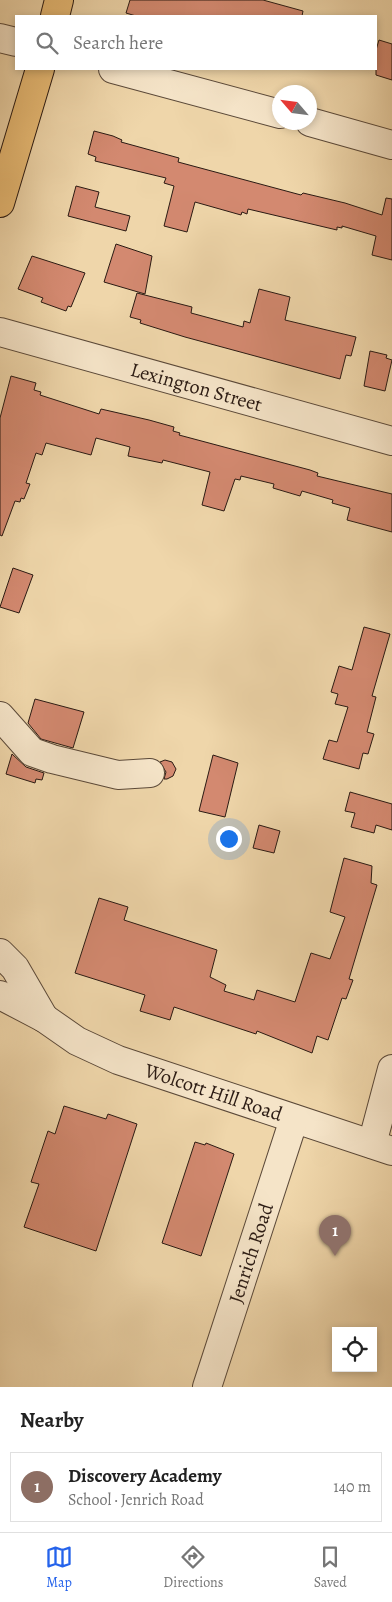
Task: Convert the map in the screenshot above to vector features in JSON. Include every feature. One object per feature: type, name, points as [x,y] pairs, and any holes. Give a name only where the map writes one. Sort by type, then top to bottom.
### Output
[{"type":"main road","points":[[55,15],[60,0]]},
{"type":"main road","points":[[0,203],[40,70]]},
{"type":"street","points":[[0,38],[15,42]]},
{"type":"street","points":[[117,70],[272,112]]},
{"type":"street","points":[[317,124],[392,145]]},
{"type":"street","name":"Lexington Street","points":[[0,332],[392,441]]},
{"type":"street","points":[[0,716],[32,752],[118,776],[150,773]]},
{"type":"street","name":"Wolcott Hill Road","points":[[0,953],[15,968],[44,1018]]},
{"type":"street","name":"Wolcott Hill Road","points":[[0,995],[44,1018],[77,1041],[118,1060],[382,1147]]},
{"type":"street","points":[[382,1147],[392,1069]]},
{"type":"street","name":"Jenrich Road","points":[[207,1387],[294,1119]]},
{"type":"building","points":[[130,0],[263,0],[303,11],[302,15],[133,15],[126,13]]},
{"type":"building","points":[[379,40],[392,44],[392,80],[376,75]]},
{"type":"building","points":[[94,131],[113,136],[122,140],[121,142],[179,158],[178,162],[301,195],[303,193],[345,203],[382,215],[386,198],[392,199],[392,260],[372,255],[376,236],[342,226],[342,228],[337,227],[337,230],[248,209],[247,214],[242,212],[241,215],[195,202],[187,232],[164,226],[174,186],[164,183],[166,178],[95,161],[96,157],[88,154]]},
{"type":"building","points":[[76,186],[99,192],[95,207],[130,216],[126,231],[68,216]]},
{"type":"building","points":[[116,244],[152,256],[145,294],[104,282]]},
{"type":"building","points":[[32,256],[85,273],[71,307],[68,306],[66,311],[41,302],[43,298],[18,289]]},
{"type":"building","points":[[259,289],[290,297],[285,320],[356,337],[351,356],[346,355],[340,379],[185,337],[140,323],[141,320],[130,317],[137,293],[192,307],[191,313],[243,327],[244,321],[250,323]]},
{"type":"building","points":[[370,351],[387,355],[386,358],[392,360],[385,391],[364,386]]},
{"type":"building","points":[[11,376],[36,383],[34,390],[41,392],[40,395],[99,414],[101,409],[149,420],[174,427],[173,431],[180,433],[179,435],[310,470],[318,473],[317,476],[392,494],[392,532],[347,520],[350,508],[332,503],[333,500],[302,491],[300,496],[273,488],[274,484],[241,476],[240,480],[235,479],[224,511],[202,505],[210,472],[163,460],[162,463],[128,456],[130,447],[96,438],[91,455],[46,443],[42,455],[36,453],[26,483],[30,484],[24,499],[21,498],[20,502],[15,501],[2,536],[0,535],[0,418]]},
{"type":"building","points":[[13,568],[33,575],[19,613],[0,607]]},
{"type":"building","points":[[364,627],[390,634],[372,696],[376,697],[367,732],[374,734],[368,754],[363,753],[359,769],[323,759],[329,740],[337,742],[348,707],[335,704],[338,694],[331,692],[339,666],[352,670]]},
{"type":"building","points":[[35,699],[84,712],[73,748],[41,739],[28,723]]},
{"type":"building","points":[[12,754],[26,767],[44,773],[42,780],[36,779],[35,783],[6,774]]},
{"type":"building","points":[[213,755],[238,763],[225,817],[199,811]]},
{"type":"building","points":[[165,760],[172,762],[176,769],[173,776],[167,779],[164,779],[166,772],[160,762]]},
{"type":"building","points":[[350,792],[392,804],[392,830],[376,825],[374,833],[351,827],[355,813],[345,811]]},
{"type":"building","points":[[259,825],[280,831],[274,853],[253,848]]},
{"type":"building","points":[[344,858],[372,866],[371,883],[377,885],[349,979],[353,980],[346,999],[342,998],[328,1040],[317,1036],[312,1053],[257,1031],[256,1034],[174,1007],[170,1020],[140,1011],[145,995],[75,973],[99,898],[128,907],[124,920],[217,950],[210,977],[226,985],[224,991],[254,1000],[257,990],[295,1002],[311,953],[330,959],[345,917],[330,912]]},
{"type":"building","points":[[64,1106],[106,1119],[108,1114],[137,1124],[96,1251],[24,1227],[39,1184],[31,1182],[48,1131],[55,1134]]},
{"type":"building","points":[[195,1142],[205,1145],[206,1143],[234,1154],[201,1256],[162,1243]]},
{"type":"place","name":"Discovery Academy","points":[[335,1256]]}]
